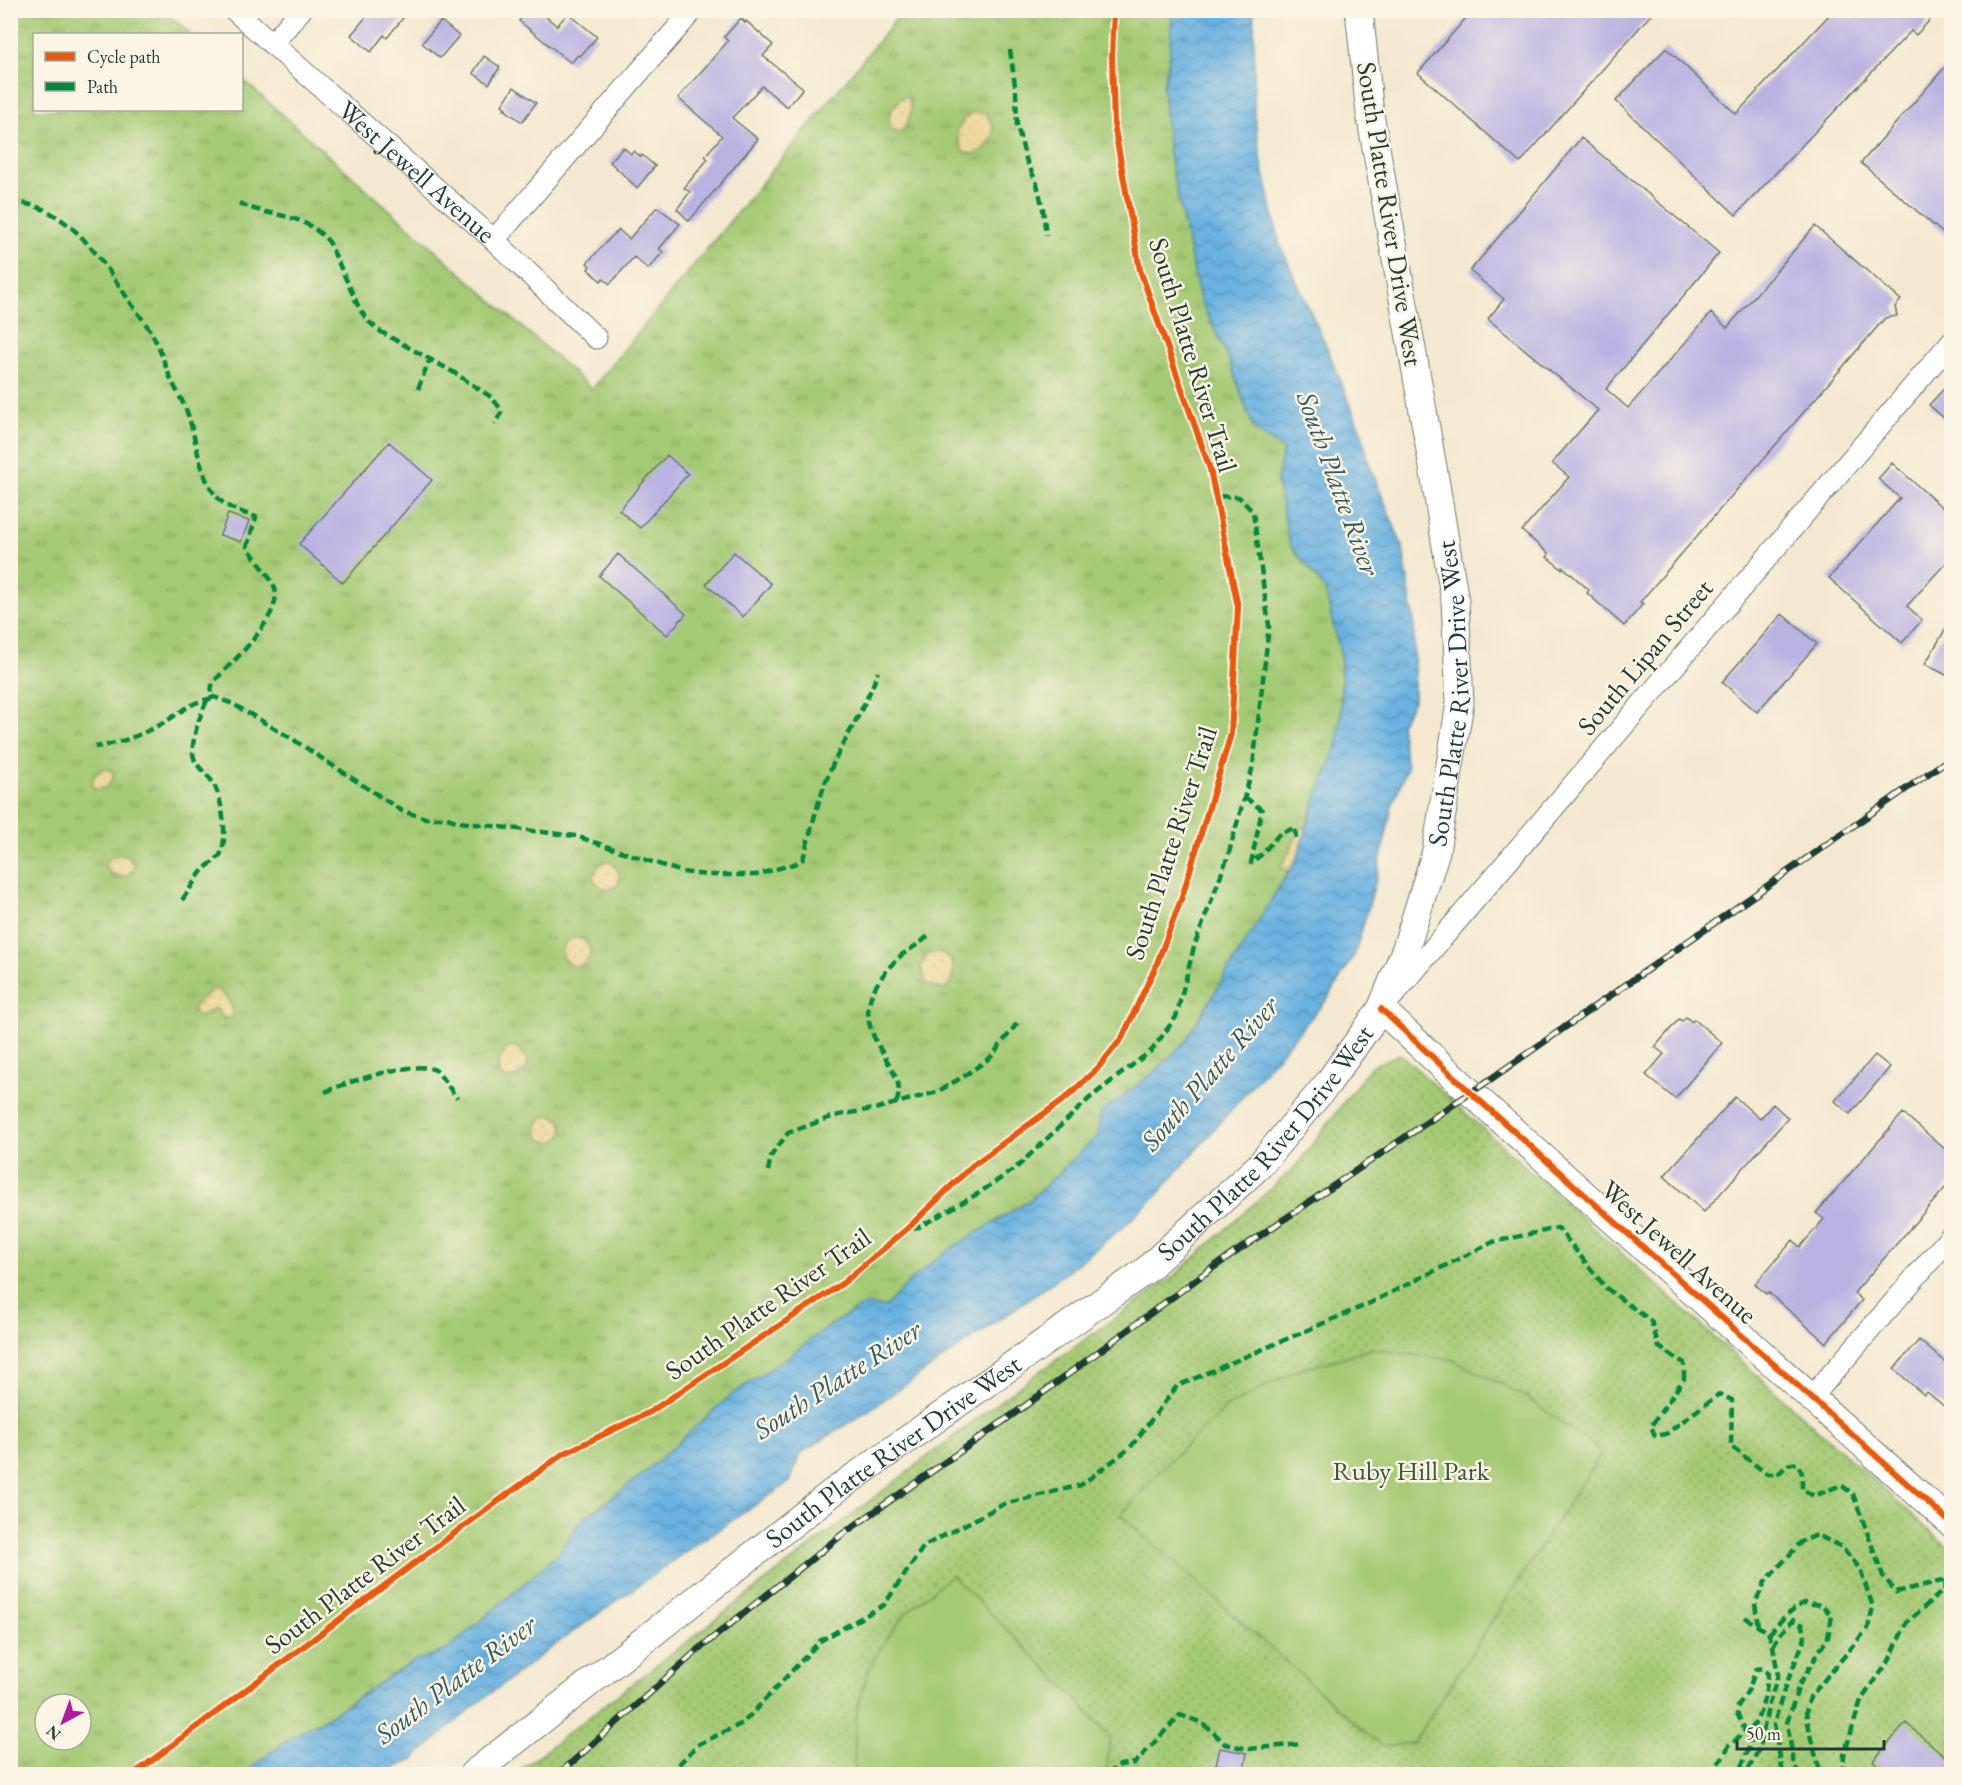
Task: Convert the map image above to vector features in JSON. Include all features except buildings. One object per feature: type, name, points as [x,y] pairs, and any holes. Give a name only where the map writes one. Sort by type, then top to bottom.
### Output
[{"type":"street","name":"West Jewell Avenue","points":[[234,10],[494,240],[596,338]]},
{"type":"street","points":[[272,44],[301,10]]},
{"type":"street","points":[[494,240],[693,10]]},
{"type":"street","name":"South Platte River Drive West","points":[[473,1774],[832,1492],[1145,1271],[1259,1166],[1328,1083],[1381,1009],[1406,948],[1436,851],[1460,703],[1455,601],[1370,114],[1359,10]]},
{"type":"street","name":"South Lipan Street","points":[[1381,1009],[1952,341]]},
{"type":"street","name":"West Jewell Avenue","points":[[1381,1009],[1470,1092],[1952,1524]]},
{"type":"street","points":[[1810,1398],[1952,1235]]},
{"type":"green space","points":[[11,11],[164,11],[190,33],[33,33],[33,111],[243,111],[243,80],[592,389],[903,11],[1172,11],[1170,53],[1163,87],[1169,155],[1200,299],[1229,360],[1254,429],[1283,450],[1277,482],[1290,545],[1325,589],[1341,657],[1341,713],[1337,746],[1315,801],[1297,858],[1184,1043],[1152,1074],[1101,1113],[1098,1136],[1029,1201],[942,1254],[909,1282],[884,1308],[865,1305],[832,1324],[731,1395],[642,1475],[580,1521],[559,1554],[447,1650],[412,1662],[320,1722],[290,1738],[243,1774],[11,1774]]},
{"type":"green space","name":"Ruby Hill Park","points":[[1400,1054],[1951,1550],[1951,1774],[515,1774],[1014,1390],[1174,1276],[1296,1166],[1371,1066]]},
{"type":"green space","points":[[1371,1349],[1453,1360],[1526,1397],[1602,1452],[1413,1743],[1381,1746],[1121,1515],[1167,1463],[1227,1407],[1293,1372]]},
{"type":"green space","points":[[952,1575],[1075,1697],[1110,1738],[1107,1769],[1100,1774],[857,1774],[854,1763],[857,1709],[869,1669],[888,1636],[906,1613]]},
{"type":"sand","points":[[903,97],[907,97],[911,105],[910,113],[904,129],[896,133],[890,126],[889,117],[894,106]]},
{"type":"sand","points":[[971,113],[985,113],[993,127],[991,140],[974,154],[962,151],[957,131],[964,119]]},
{"type":"sand","points":[[103,769],[112,770],[114,776],[107,787],[97,790],[92,785],[94,776]]},
{"type":"sand","points":[[1302,826],[1318,839],[1296,874],[1281,868]]},
{"type":"sand","points":[[119,854],[129,857],[134,864],[132,872],[123,877],[112,874],[105,867],[108,859]]},
{"type":"sand","points":[[606,861],[616,867],[619,877],[618,885],[609,890],[599,886],[592,877],[598,867]]},
{"type":"sand","points":[[576,938],[586,942],[590,952],[586,962],[576,966],[566,962],[562,952],[566,942]]},
{"type":"sand","points":[[939,952],[949,958],[954,970],[950,985],[942,990],[926,984],[921,967],[928,954]]},
{"type":"sand","points":[[214,988],[230,1003],[233,1014],[230,1018],[225,1020],[216,1008],[199,1017],[192,1011],[196,1004]]},
{"type":"sand","points":[[516,1047],[527,1058],[528,1064],[519,1075],[506,1079],[499,1075],[498,1061],[508,1048]]},
{"type":"sand","points":[[550,1116],[559,1120],[563,1129],[559,1138],[550,1142],[541,1138],[537,1129],[541,1120]]},
{"type":"water","name":"South Platte River","points":[[1172,11],[1254,11],[1254,114],[1263,169],[1280,245],[1324,341],[1362,434],[1369,464],[1403,548],[1414,623],[1414,701],[1400,724],[1407,768],[1392,806],[1377,876],[1355,954],[1329,997],[1158,1194],[1122,1228],[1063,1275],[872,1408],[800,1454],[790,1482],[695,1545],[559,1642],[479,1702],[412,1760],[383,1774],[243,1774],[290,1738],[320,1722],[412,1662],[447,1650],[558,1554],[580,1521],[642,1475],[731,1395],[832,1324],[865,1305],[885,1307],[909,1282],[942,1254],[1029,1201],[1098,1136],[1100,1113],[1152,1074],[1184,1043],[1297,858],[1315,801],[1337,746],[1341,713],[1341,657],[1325,589],[1290,545],[1277,482],[1283,450],[1254,429],[1229,360],[1200,299],[1169,155],[1163,87],[1170,53]]},
{"type":"railway","points":[[559,1774],[699,1649],[844,1533],[1025,1406],[1205,1273],[1485,1083],[1952,757]]},
{"type":"marked path","points":[[1010,50],[1016,92],[1017,126],[1026,159],[1037,184],[1046,235]]},
{"type":"marked path","points":[[10,202],[47,211],[77,233],[102,262],[146,324],[187,413],[203,472],[212,491],[227,505],[256,517],[247,547],[274,586],[276,597],[273,609],[257,635],[217,678],[212,686],[210,699],[192,705],[140,734],[113,744],[95,747]]},
{"type":"marked path","points":[[239,203],[297,220],[318,232],[329,242],[360,310],[369,322],[381,332],[453,372],[491,397],[501,409],[495,424]]},
{"type":"marked path","points":[[418,389],[430,358]]},
{"type":"marked path","points":[[912,1228],[919,1227],[979,1193],[1016,1168],[1091,1097],[1152,1050],[1176,1017],[1194,947],[1228,856],[1253,766],[1269,626],[1253,512],[1239,497],[1215,496]]},
{"type":"marked path","points":[[182,900],[197,877],[220,855],[223,848],[224,829],[219,798],[213,783],[195,762],[193,752],[194,737],[202,713],[207,700],[214,697],[233,704],[294,740],[402,811],[426,818],[447,818],[459,822],[576,836],[682,872],[707,875],[756,875],[794,864],[803,859],[826,781],[878,672]]},
{"type":"marked path","points":[[1245,797],[1262,810],[1251,863],[1280,833],[1295,828],[1296,838]]},
{"type":"marked path","points":[[896,1103],[899,1090],[896,1077],[874,1036],[869,1021],[869,1004],[876,986],[888,969],[903,954],[929,935]]},
{"type":"marked path","points":[[768,1171],[771,1156],[788,1133],[834,1116],[878,1108],[937,1092],[991,1057],[1019,1021]]},
{"type":"marked path","points":[[325,1092],[381,1073],[428,1068],[437,1071],[457,1098]]},
{"type":"marked path","points":[[669,1774],[699,1744],[743,1723],[820,1641],[884,1605],[924,1546],[1004,1504],[1081,1485],[1130,1448],[1177,1386],[1366,1305],[1493,1242],[1558,1228],[1606,1288],[1651,1321],[1659,1347],[1684,1363],[1684,1379],[1651,1426],[1655,1436],[1666,1434],[1719,1394],[1732,1400],[1731,1446],[1767,1474],[1778,1474],[1788,1465],[1797,1463],[1802,1473],[1802,1489],[1814,1496],[1841,1485],[1853,1494],[1883,1576],[1896,1592],[1946,1580],[1945,1589],[1906,1623],[1889,1661],[1861,1700],[1844,1755],[1843,1774]]},
{"type":"marked path","points":[[1758,1626],[1755,1603],[1765,1582],[1801,1542],[1817,1535],[1842,1547],[1860,1569],[1873,1607],[1868,1628],[1810,1697],[1806,1712],[1821,1774]]},
{"type":"marked path","points":[[1769,1634],[1787,1614],[1803,1603],[1822,1605],[1832,1616],[1828,1637],[1799,1685],[1787,1723],[1794,1764],[1798,1774]]},
{"type":"marked path","points":[[1745,1617],[1769,1634],[1778,1675],[1768,1707],[1760,1747],[1746,1774]]},
{"type":"marked path","points":[[1773,1646],[1793,1620],[1803,1625],[1805,1638],[1784,1690],[1774,1724],[1783,1774]]},
{"type":"marked path","points":[[1711,1774],[1729,1745],[1745,1730],[1737,1713],[1738,1706],[1749,1689],[1756,1669],[1763,1668],[1768,1674],[1765,1697],[1758,1718],[1750,1731],[1751,1743],[1738,1774]]},
{"type":"marked path","points":[[1107,1774],[1120,1765],[1135,1763],[1180,1715],[1200,1722],[1225,1744],[1248,1749],[1301,1744]]},
{"type":"cycle path","name":"South Platte River Trail","points":[[134,1774],[563,1454],[650,1412],[843,1283],[908,1228],[972,1166],[1067,1097],[1098,1068],[1122,1038],[1156,966],[1182,897],[1231,734],[1238,607],[1210,469],[1140,270],[1114,124],[1112,56],[1114,10]]},
{"type":"cycle path","points":[[1381,1009],[1470,1092],[1952,1524]]}]
